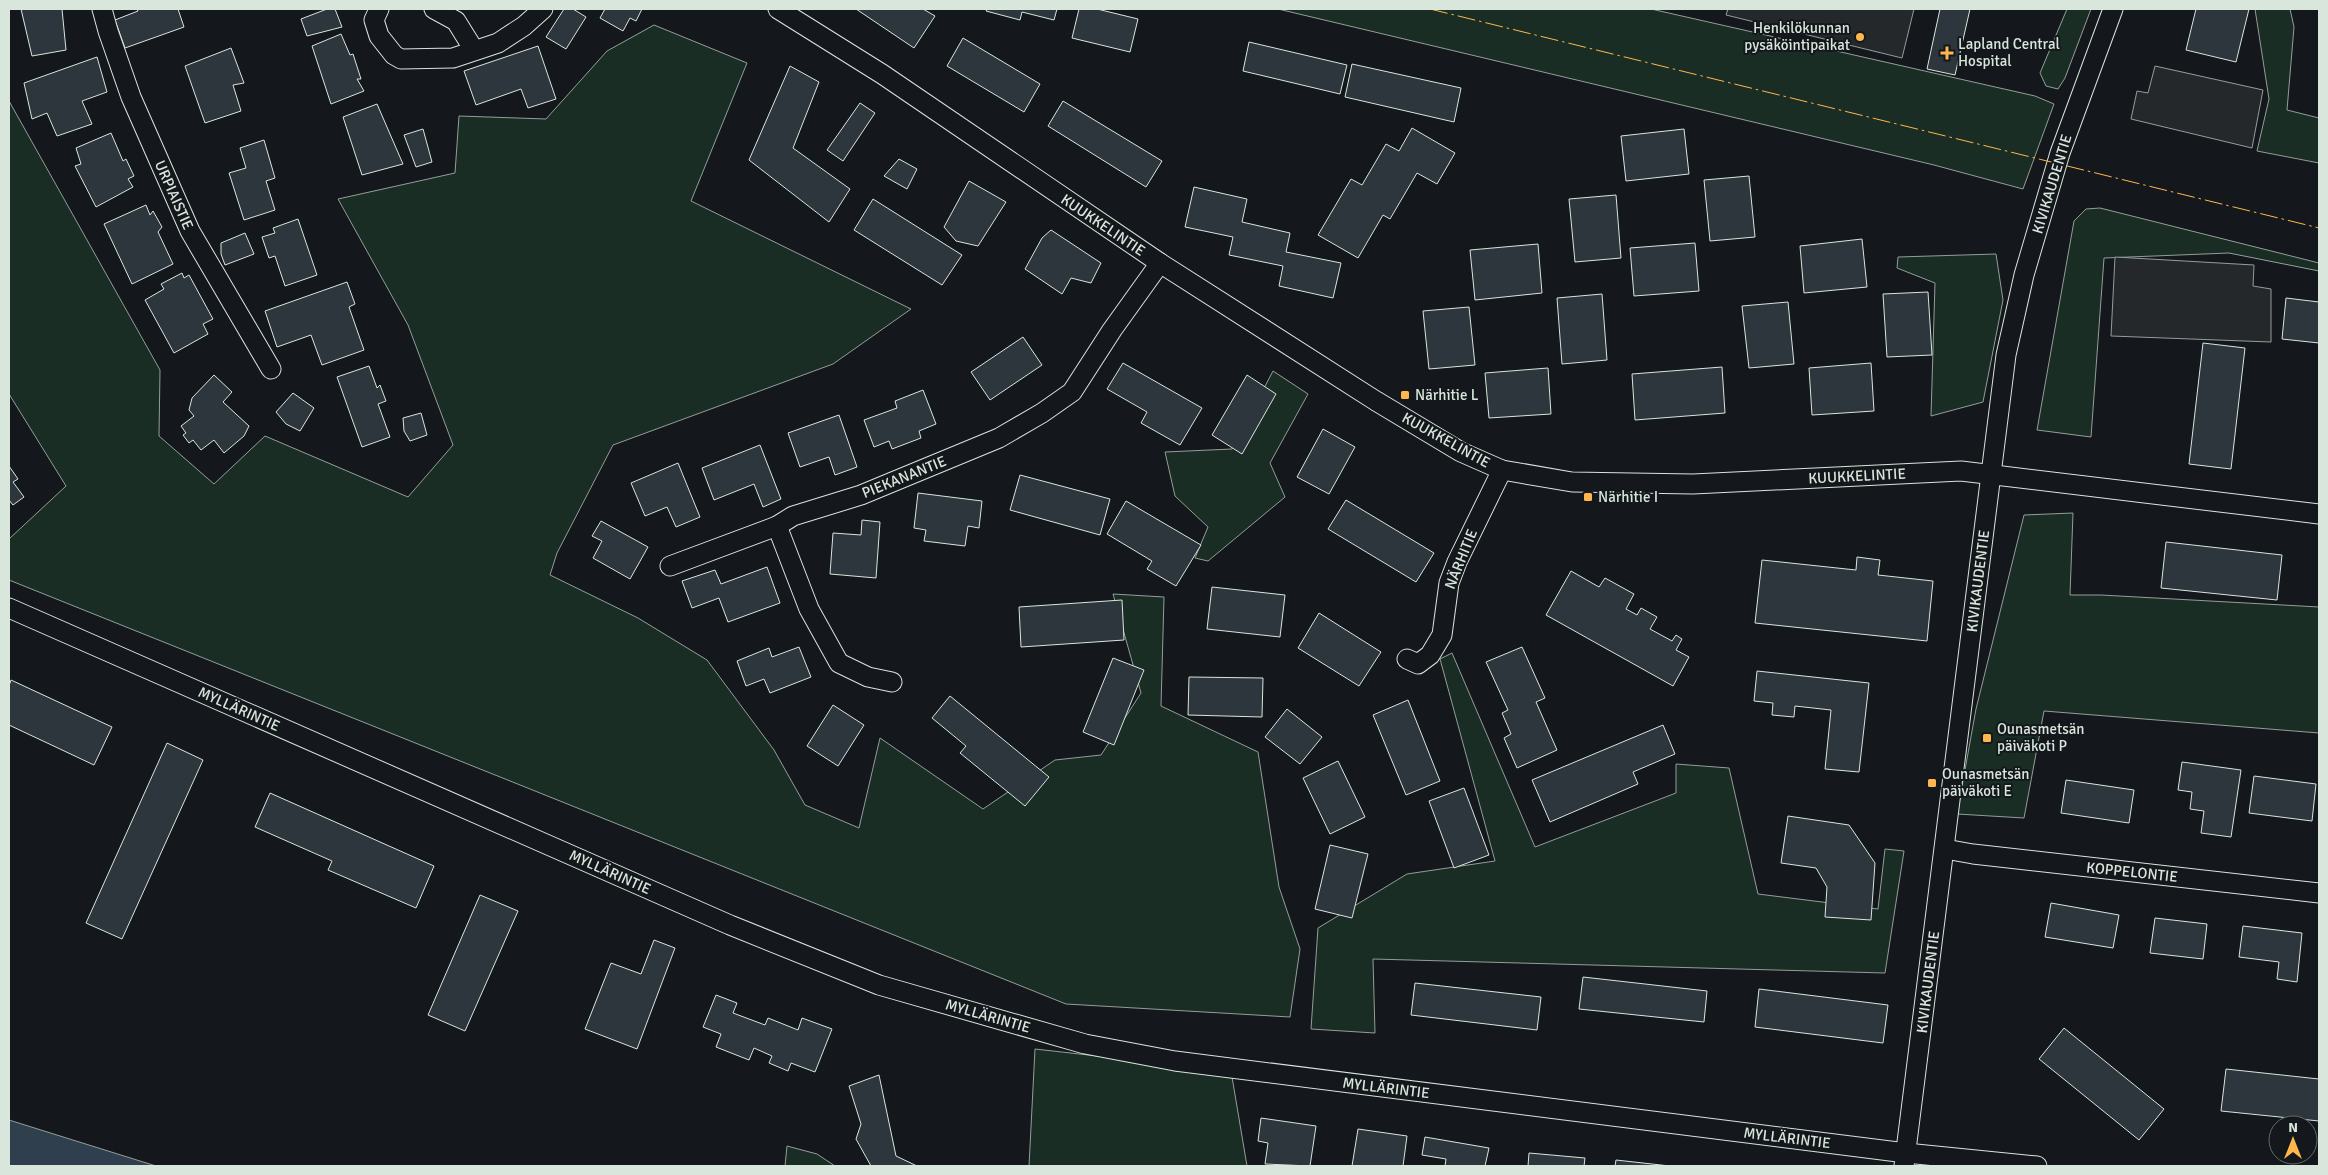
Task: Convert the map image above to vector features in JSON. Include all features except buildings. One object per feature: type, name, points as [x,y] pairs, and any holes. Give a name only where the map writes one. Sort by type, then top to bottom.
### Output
[{"type":"street","name":"URPIAISTIE","points":[[102,9],[131,97],[190,231],[271,369]]},
{"type":"street","points":[[379,9],[374,20],[378,36],[394,55],[401,59],[453,58],[498,43],[524,26],[543,9]]},
{"type":"street","points":[[434,9],[456,21],[474,50]]},
{"type":"street","name":"KUUKKELINTIE","points":[[778,9],[882,74],[1160,263],[1376,401],[1461,452],[1502,470],[1572,482],[1694,484],[1961,471],[2319,514]]},
{"type":"street","name":"KIVIKAUDENTIE","points":[[1905,1160],[2006,355],[2024,275],[2060,153],[2114,9]]},
{"type":"street","name":"PIEKANANTIE","points":[[670,566],[777,526],[793,516],[861,495],[999,438],[1042,413],[1072,392],[1132,300],[1160,263]]},
{"type":"street","name":"NÄRHITIE","points":[[1407,659],[1418,664],[1430,655],[1442,635],[1449,583],[1457,562],[1502,470]]},
{"type":"street","points":[[777,526],[810,609],[839,662],[868,677],[892,682]]},
{"type":"street","name":"MYLLÄRINTIE","points":[[9,608],[730,924],[888,988],[1085,1044],[1175,1061],[1905,1160],[2037,1166]]},
{"type":"street","name":"KOPPELONTIE","points":[[1945,849],[1973,854],[2319,893]]},
{"type":"green space","points":[[1278,9],[1651,9],[2035,96],[2054,104],[2023,189],[1934,165]]},
{"type":"green space","points":[[2067,9],[2091,9],[2065,78],[2058,89],[2046,86],[2040,73]]},
{"type":"green space","points":[[2255,9],[2290,9],[2294,27],[2287,110],[2319,118],[2319,163],[2257,151],[2269,99]]},
{"type":"green space","points":[[654,25],[747,63],[691,201],[911,309],[833,364],[613,445],[557,553],[550,575],[638,618],[707,660],[774,750],[805,805],[859,828],[880,738],[983,809],[1055,760],[1101,755],[1141,693],[1113,594],[1164,597],[1161,706],[1258,752],[1279,887],[1300,949],[1290,1017],[1066,1004],[9,580],[9,539],[66,486],[9,394],[9,101],[160,370],[159,436],[214,484],[265,436],[408,497],[453,445],[408,325],[338,199],[455,173],[459,116],[546,119],[607,51]]},
{"type":"green space","points":[[2100,208],[2319,263],[2319,271],[2229,253],[2104,258],[2091,437],[2037,430],[2074,221],[2086,209]]},
{"type":"green space","points":[[1996,254],[2003,300],[1983,402],[1931,416],[1935,283],[1897,268],[1898,257]]},
{"type":"green space","points":[[1273,371],[1308,394],[1270,463],[1285,497],[1208,561],[1195,558],[1208,527],[1175,496],[1165,452],[1232,449]]},
{"type":"green space","points":[[2073,513],[2070,595],[2319,607],[2319,733],[2044,711],[2024,818],[1957,814],[1976,709],[2024,515]]},
{"type":"green space","points":[[1452,653],[1535,847],[1676,793],[1676,764],[1729,768],[1758,894],[1878,909],[1885,849],[1904,851],[1885,973],[1373,959],[1375,1033],[1311,1029],[1318,928],[1407,874],[1495,861],[1440,659]]},
{"type":"green space","points":[[1035,1049],[1231,1071],[1247,1166],[1029,1166]]},
{"type":"green space","points":[[787,1146],[817,1154],[835,1166],[785,1166]]},
{"type":"shaded area","name":"Henkilökunnan pysäköintipaikat","points":[[1728,9],[1914,9],[1902,58],[1726,15]]},
{"type":"shaded area","points":[[2155,66],[2263,90],[2252,148],[2131,119],[2137,91],[2148,93]]},
{"type":"shaded area","points":[[2115,257],[2254,265],[2253,286],[2271,289],[2271,342],[2111,336]]},
{"type":"water","points":[[9,1120],[156,1166],[9,1166]]},
{"type":"power","points":[[1430,9],[2319,228]]},
{"type":"place","name":"Henkilökunnan pysäköintipaikat","points":[[1860,37]]},
{"type":"place","name":"Lapland Central Hospital","points":[[1947,53]]},
{"type":"place","name":"Närhitie L","points":[[1405,395]]},
{"type":"place","name":"Närhitie I","points":[[1588,497]]},
{"type":"place","name":"Ounasmetsän päiväkoti P","points":[[1987,738]]},
{"type":"place","name":"Ounasmetsän päiväkoti E","points":[[1932,783]]}]
